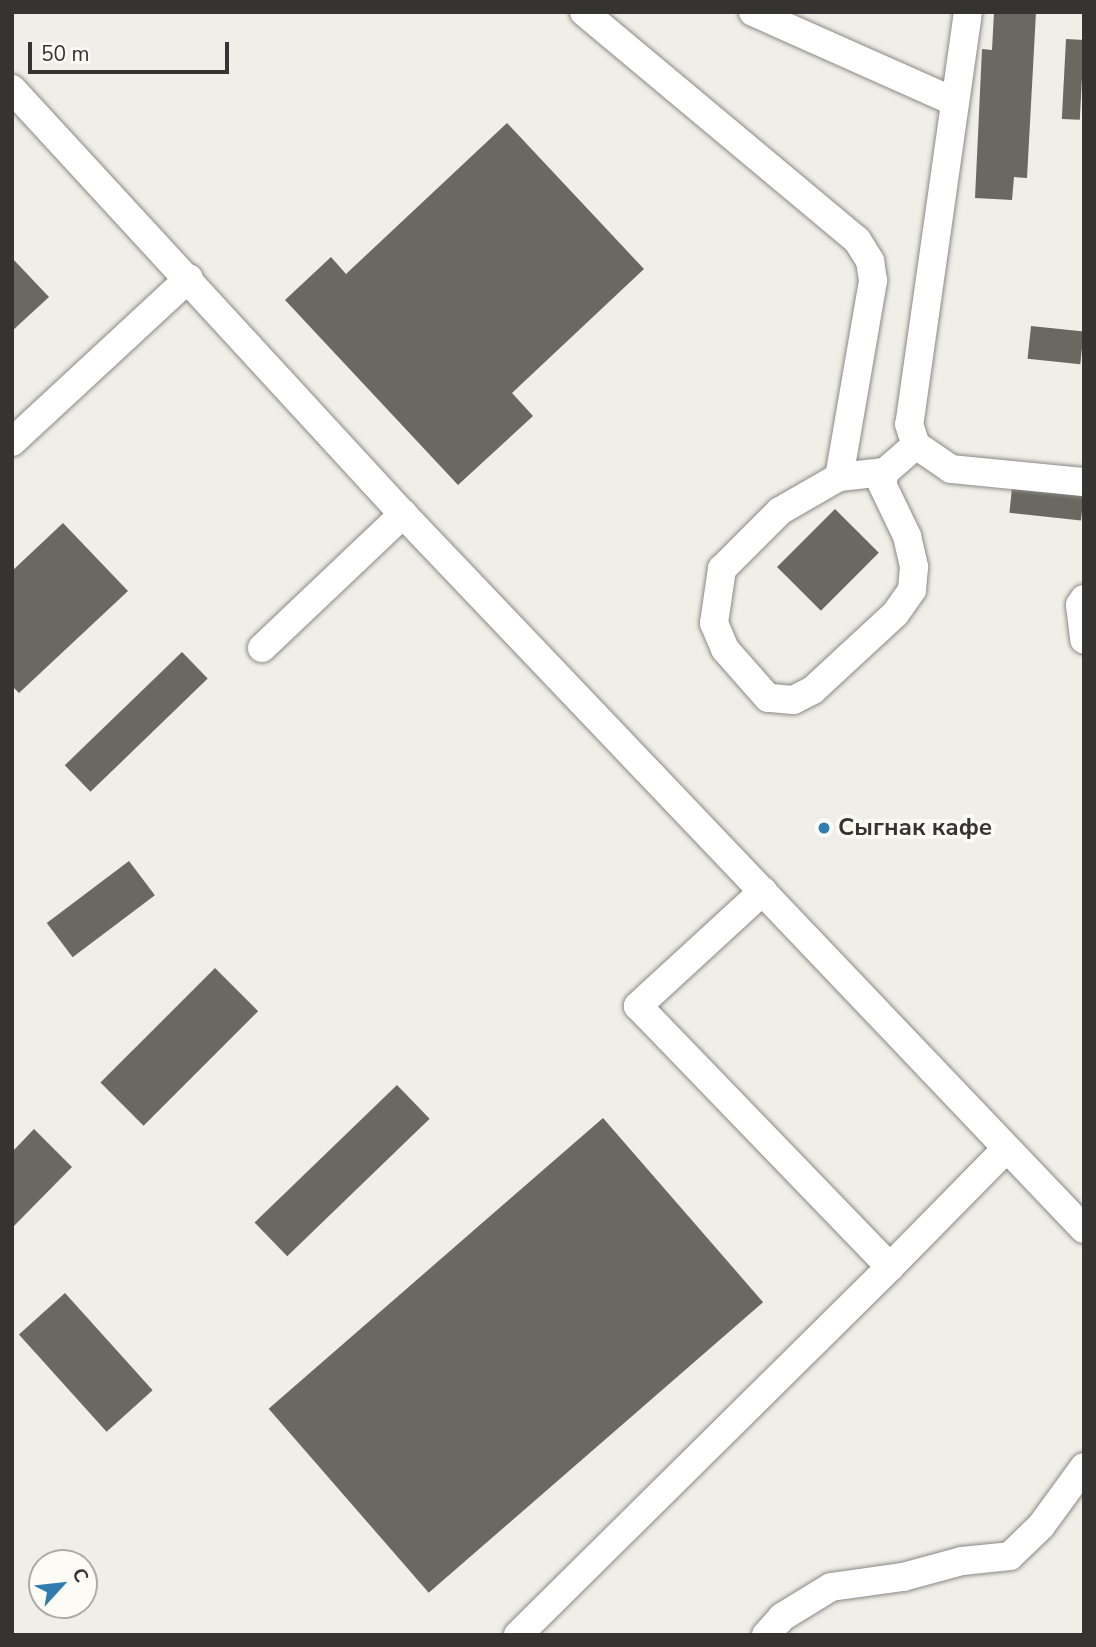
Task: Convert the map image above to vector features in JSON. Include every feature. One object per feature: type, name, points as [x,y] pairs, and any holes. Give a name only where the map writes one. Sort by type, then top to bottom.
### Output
[{"type":"street","points":[[584,12],[857,240],[870,261],[873,281],[839,477]]},
{"type":"street","points":[[753,12],[955,102]]},
{"type":"street","points":[[968,12],[909,424],[916,444],[951,469],[1084,482]]},
{"type":"street","points":[[12,89],[189,278],[403,514],[1084,1229]]},
{"type":"street","points":[[12,442],[189,278]]},
{"type":"street","points":[[885,472],[839,477],[780,511],[722,569],[714,623],[725,649],[768,698],[793,700],[813,690],[895,614],[912,590],[914,567],[910,546],[882,484],[885,472],[916,444]]},
{"type":"street","points":[[262,648],[403,514]]},
{"type":"street","points":[[1084,599],[1080,605],[1084,640]]},
{"type":"street","points":[[763,891],[638,1006],[890,1267]]},
{"type":"street","points":[[518,1635],[1006,1149]]},
{"type":"street","points":[[766,1635],[782,1617],[831,1587],[903,1577],[962,1561],[1010,1556],[1041,1526],[1084,1467]]},
{"type":"building","points":[[994,12],[1036,12],[1027,178],[1014,177],[1012,200],[975,198],[982,49],[992,50]]},
{"type":"building","points":[[1066,39],[1084,40],[1080,120],[1062,119]]},
{"type":"building","points":[[507,123],[644,269],[512,393],[533,416],[458,485],[285,300],[331,257],[346,274]]},
{"type":"building","points":[[12,258],[49,297],[12,331]]},
{"type":"building","points":[[1031,326],[1084,332],[1080,364],[1028,359]]},
{"type":"building","points":[[1012,488],[1084,496],[1081,520],[1009,513]]},
{"type":"building","points":[[835,509],[879,553],[821,611],[777,567]]},
{"type":"building","points":[[63,523],[128,591],[19,693],[12,686],[12,571]]},
{"type":"building","points":[[182,652],[208,679],[90,792],[65,765]]},
{"type":"building","points":[[129,861],[155,895],[73,957],[47,923]]},
{"type":"building","points":[[215,968],[258,1011],[144,1126],[100,1083]]},
{"type":"building","points":[[397,1085],[430,1119],[287,1256],[255,1223]]},
{"type":"building","points":[[603,1118],[763,1302],[429,1593],[269,1409]]},
{"type":"building","points":[[34,1129],[72,1167],[12,1228],[12,1152]]},
{"type":"building","points":[[65,1293],[153,1390],[107,1432],[19,1334]]},
{"type":"place","name":"Сыгнак кафе","points":[[824,828]]}]
